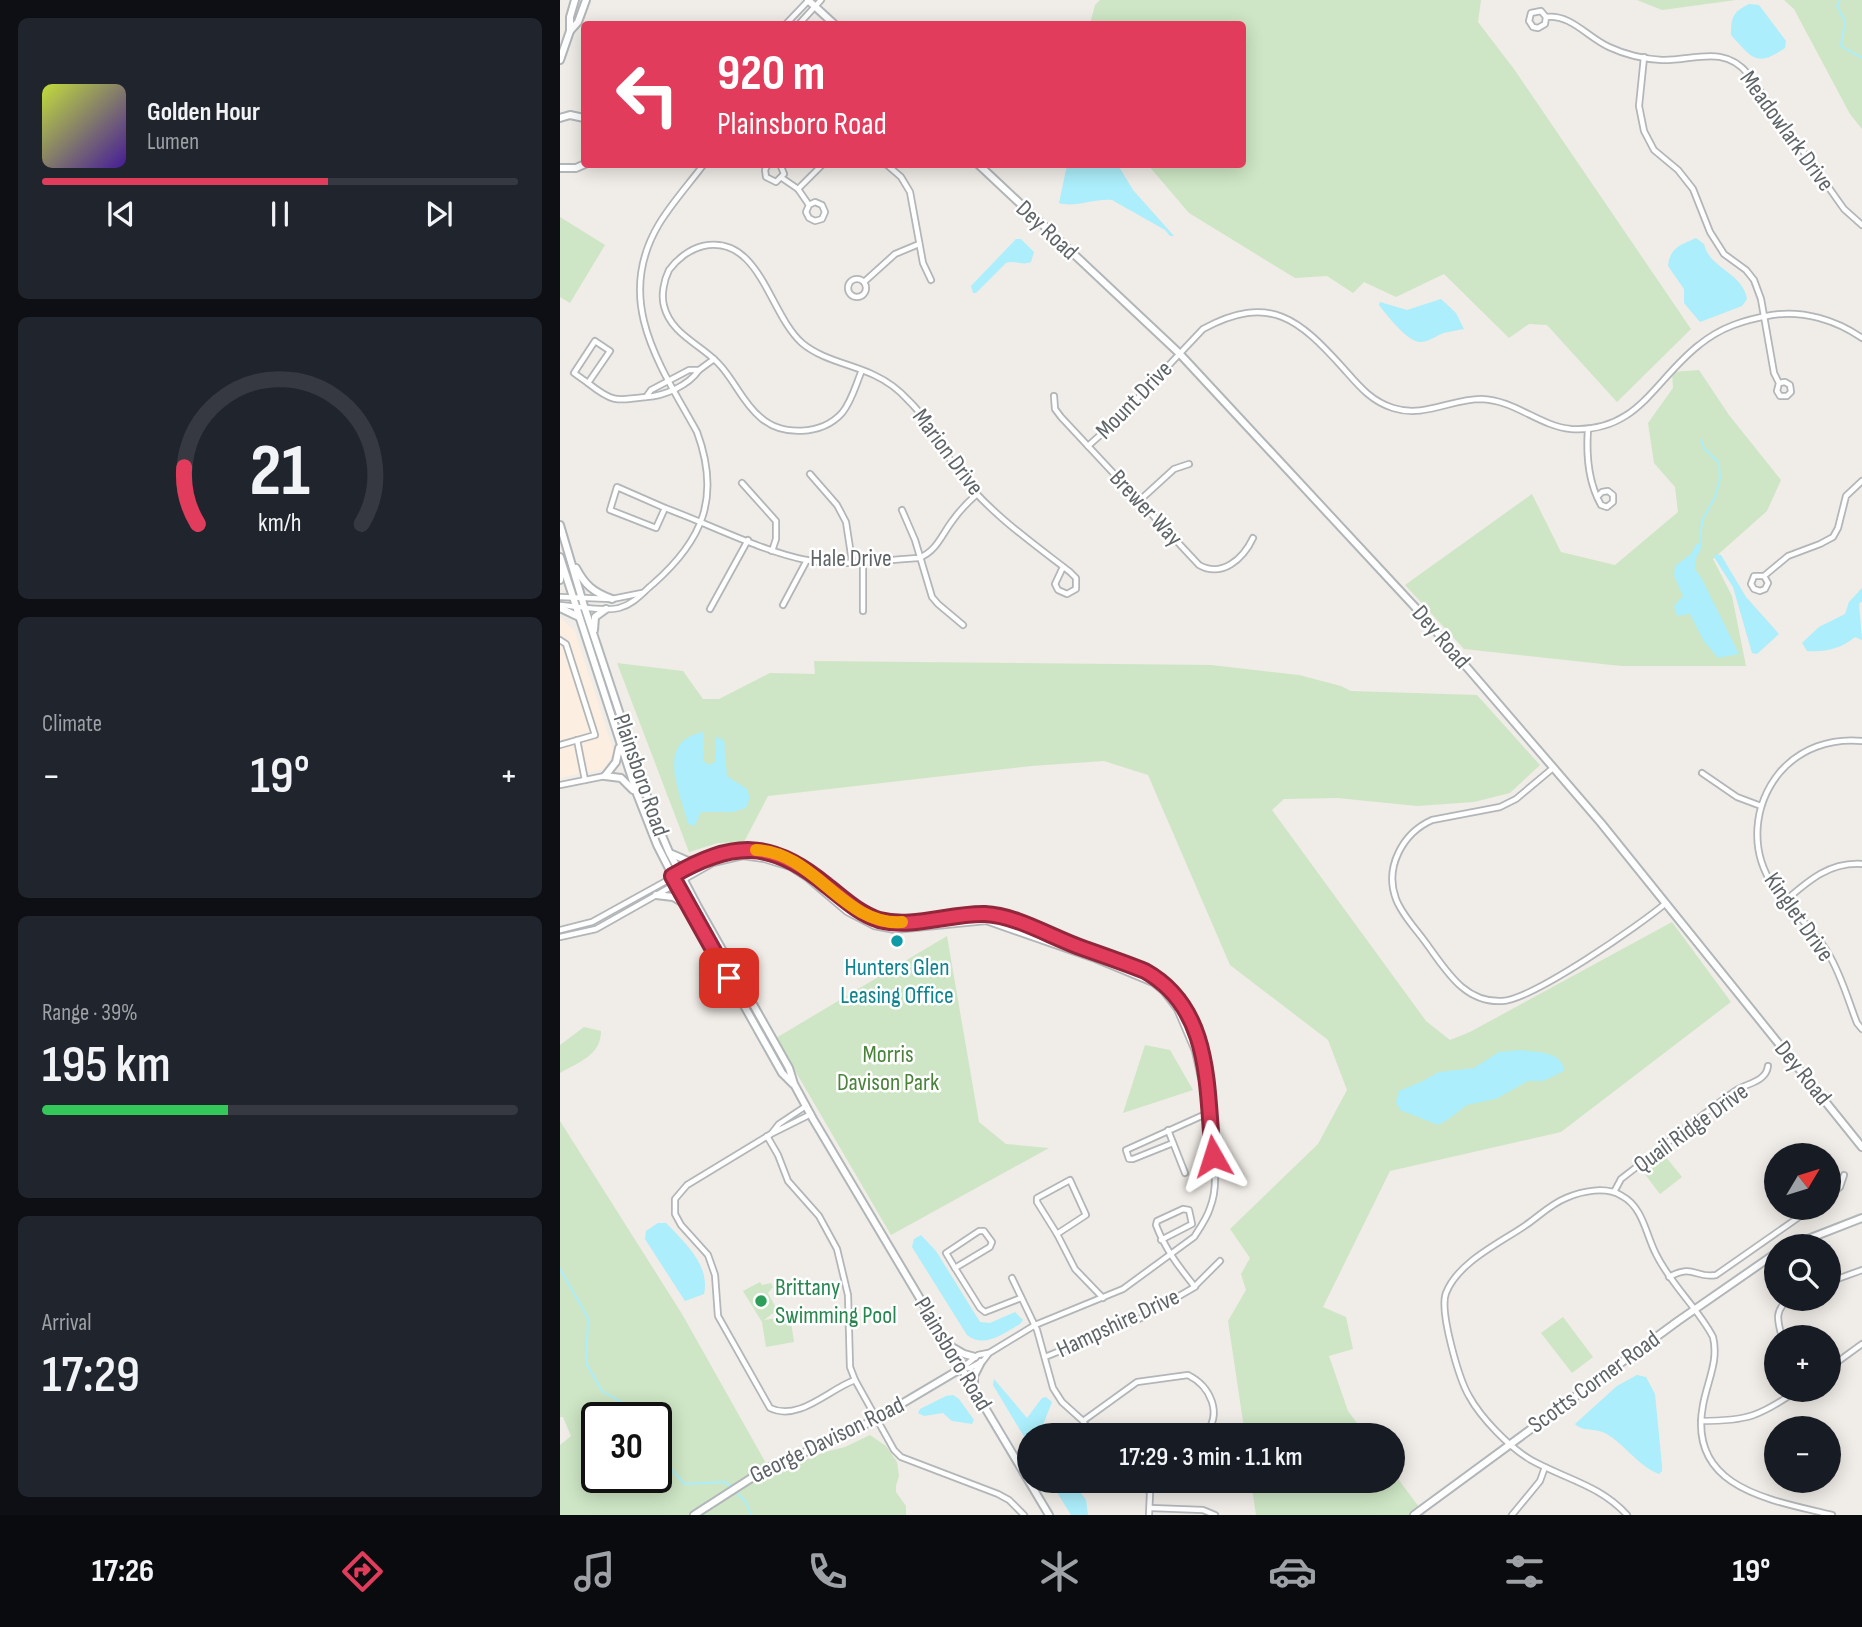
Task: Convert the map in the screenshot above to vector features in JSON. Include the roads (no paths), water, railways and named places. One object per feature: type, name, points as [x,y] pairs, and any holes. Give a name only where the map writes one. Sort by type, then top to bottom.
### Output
[{"type":"street","points":[[560,60],[570,31],[570,17],[575,0]]},
{"type":"street","points":[[570,31],[578,22],[586,0]]},
{"type":"street","points":[[789,21],[809,0],[831,21]]},
{"type":"street","points":[[802,21],[821,0]]},
{"type":"street","name":"Meadowlark Drive","points":[[1546,17],[1545,24],[1538,28],[1532,27],[1528,19],[1531,13],[1538,10],[1546,17],[1557,16],[1566,19],[1606,46],[1644,57],[1675,60],[1710,54],[1732,60],[1742,67],[1843,209],[1862,225]]},
{"type":"street","points":[[1644,57],[1639,106],[1640,120],[1648,142],[1693,188],[1710,232],[1724,254],[1746,270],[1759,289],[1774,373],[1779,383]]},
{"type":"street","points":[[560,118],[570,115],[581,117]]},
{"type":"street","points":[[560,168],[581,166]]},
{"type":"street","points":[[560,607],[625,606],[638,598],[674,565],[688,548],[702,522],[708,492],[704,450],[650,343],[642,320],[638,293],[645,251],[660,222],[701,168]]},
{"type":"street","points":[[766,168],[768,180],[776,182],[782,178],[782,168]]},
{"type":"street","points":[[798,189],[819,168]]},
{"type":"street","points":[[891,168],[901,177],[910,192],[923,262],[932,280]]},
{"type":"street","name":"Dey Road","points":[[982,168],[1179,353],[1415,607],[1666,903],[1862,1147]]},
{"type":"street","points":[[782,178],[798,189],[809,205]]},
{"type":"street","points":[[816,202],[822,205],[825,212],[822,219],[815,221],[809,218],[806,212],[809,205],[816,202]]},
{"type":"street","points":[[864,282],[895,254],[919,244]]},
{"type":"street","name":"Marion Drive","points":[[862,370],[841,414],[815,429],[796,432],[778,429],[761,419],[714,359],[671,323],[664,307],[663,296],[669,271],[678,260],[696,248],[715,245],[734,250],[746,257],[786,325],[802,342],[837,362],[862,370],[884,380],[908,400],[977,494],[1063,567]]},
{"type":"street","points":[[852,279],[864,282],[866,288],[861,296],[855,297],[849,293],[847,287],[852,279]]},
{"type":"street","name":"Mount Drive","points":[[1088,446],[1203,329],[1221,319],[1239,314],[1269,313],[1300,326],[1324,346],[1367,394],[1392,407],[1408,412],[1479,399],[1500,401],[1556,426],[1588,429]]},
{"type":"street","points":[[1598,496],[1589,475],[1588,429],[1625,418],[1696,346],[1713,334],[1729,326],[1783,313],[1808,315],[1832,322],[1862,338]]},
{"type":"street","points":[[588,383],[610,351],[595,341],[574,373],[606,397],[620,401],[655,397],[673,389],[693,378],[714,359]]},
{"type":"street","points":[[646,397],[651,390],[669,380],[689,370],[699,370]]},
{"type":"street","name":"Brewer Way","points":[[1054,396],[1055,409],[1199,565],[1207,569],[1225,568],[1244,553],[1253,538]]},
{"type":"street","points":[[1139,501],[1174,469],[1189,464]]},
{"type":"street","points":[[810,474],[837,505],[846,522],[852,561]]},
{"type":"street","points":[[1764,576],[1794,552],[1833,537],[1846,496],[1862,481]]},
{"type":"street","points":[[742,483],[776,521],[776,539],[772,551]]},
{"type":"street","name":"Hale Drive","points":[[665,508],[656,528],[610,510],[617,487],[772,551],[807,560],[863,561],[919,558],[933,550],[959,512],[977,494]]},
{"type":"street","points":[[902,510],[915,540],[932,597],[962,625]]},
{"type":"street","name":"Plainsboro Road","points":[[560,525],[651,808],[679,872],[688,906],[782,1073],[794,1084]]},
{"type":"street","points":[[710,609],[748,540]]},
{"type":"street","points":[[568,552],[585,584],[595,593],[612,599]]},
{"type":"street","points":[[560,558],[560,580]]},
{"type":"street","name":"Plainsboro Road","points":[[560,558],[637,794],[672,876],[680,881],[789,1068],[806,1106],[1049,1515]]},
{"type":"street","points":[[783,605],[807,560]]},
{"type":"street","points":[[863,561],[863,611]]},
{"type":"street","points":[[1063,567],[1076,578],[1077,586],[1071,593],[1061,593],[1056,587],[1055,580],[1063,567]]},
{"type":"street","points":[[560,597],[612,599],[643,593]]},
{"type":"street","points":[[560,607],[579,617]]},
{"type":"street","points":[[594,636],[595,617],[606,608]]},
{"type":"street","points":[[560,640],[566,644],[594,735],[560,745]]},
{"type":"street","points":[[605,776],[618,758],[620,750],[617,735]]},
{"type":"street","points":[[577,740],[585,780]]},
{"type":"street","name":"Kinglet Drive","points":[[1862,741],[1840,740],[1805,750],[1773,780],[1756,824],[1764,871],[1829,954],[1857,1023],[1862,1029]]},
{"type":"street","points":[[1554,768],[1516,799],[1500,807],[1432,820],[1418,828],[1402,845],[1393,871],[1395,897],[1452,978],[1465,991],[1481,999],[1516,999],[1614,941],[1666,903]]},
{"type":"street","points":[[1702,773],[1737,797],[1761,806]]},
{"type":"street","points":[[560,785],[605,776],[621,778],[637,794]]},
{"type":"street","points":[[560,930],[592,922],[715,854],[763,850],[784,856],[864,914],[877,919],[898,922],[985,914],[1005,918],[1145,971],[1173,991],[1193,1026],[1208,1076],[1208,1112],[1215,1173],[1211,1208],[1194,1237],[1123,1289],[1035,1325],[978,1359],[970,1368],[961,1368]]},
{"type":"street","points":[[669,852],[688,861],[703,860]]},
{"type":"street","points":[[560,937],[596,929],[713,863],[743,856],[764,859],[790,867],[847,912],[874,926],[895,930],[986,921],[1140,977],[1164,992],[1177,1009],[1195,1051],[1207,1091]]},
{"type":"street","points":[[1785,901],[1812,877],[1827,869],[1862,864]]},
{"type":"street","points":[[656,895],[673,897],[688,906]]},
{"type":"street","name":"Quail Ridge Drive","points":[[1614,1192],[1621,1179],[1740,1088],[1763,1077],[1768,1066]]},
{"type":"street","points":[[769,1135],[779,1124],[806,1106]]},
{"type":"street","points":[[1173,1143],[1129,1159],[1126,1150],[1208,1112]]},
{"type":"street","points":[[811,1114],[769,1135],[682,1189],[674,1203],[675,1214],[681,1225],[708,1255],[715,1275],[718,1316],[770,1408],[784,1411],[800,1408],[855,1380]]},
{"type":"street","points":[[1168,1130],[1185,1173]]},
{"type":"street","points":[[769,1135],[788,1181],[819,1216],[837,1249],[848,1295],[849,1359],[855,1380],[894,1450],[901,1457],[998,1494],[1009,1500],[1024,1515]]},
{"type":"street","points":[[1841,1184],[1844,1175]]},
{"type":"street","points":[[1057,1234],[1087,1215],[1070,1180],[1037,1198],[1037,1202],[1075,1269],[1103,1298]]},
{"type":"street","name":"Quail Ridge Drive","points":[[1627,1515],[1603,1493],[1545,1467],[1508,1444],[1468,1394],[1457,1364],[1443,1305],[1446,1293],[1472,1262],[1555,1204],[1584,1192],[1614,1192],[1625,1197],[1634,1205],[1656,1256],[1669,1277],[1708,1327],[1716,1349],[1701,1421]]},
{"type":"street","points":[[1161,1240],[1192,1224],[1189,1210],[1185,1209],[1157,1221],[1156,1225],[1161,1240],[1170,1255],[1195,1287]]},
{"type":"street","points":[[1821,1234],[1862,1218]]},
{"type":"street","points":[[1669,1277],[1688,1269],[1709,1276],[1716,1275],[1795,1220]]},
{"type":"street","points":[[955,1268],[990,1247],[992,1242],[984,1231],[979,1231],[946,1253],[955,1268],[985,1312],[1021,1298]]},
{"type":"street","name":"Hampshire Drive","points":[[1045,1357],[1141,1318],[1195,1287],[1220,1261]]},
{"type":"street","name":"Scotts Corner Road","points":[[1414,1515],[1508,1444],[1764,1261]]},
{"type":"street","points":[[1841,1278],[1862,1270]]},
{"type":"street","name":"Hampshire Drive","points":[[1012,1278],[1035,1325],[1053,1388],[1062,1402],[1083,1421]]},
{"type":"street","points":[[948,1344],[955,1350],[978,1359]]},
{"type":"street","points":[[1841,1359],[1862,1344]]},
{"type":"street","points":[[974,1390],[978,1359]]},
{"type":"street","name":"George Davison Road","points":[[694,1515],[776,1463],[832,1441],[876,1419],[961,1368]]},
{"type":"street","points":[[1083,1421],[1142,1380],[1188,1375],[1202,1384],[1211,1397],[1212,1423]]},
{"type":"street","points":[[1780,1402],[1752,1417],[1734,1421],[1701,1421],[1701,1434],[1709,1459],[1729,1481],[1741,1489],[1832,1515]]},
{"type":"street","points":[[1512,1515],[1539,1481],[1545,1467]]},
{"type":"street","points":[[1149,1515],[1150,1493]]},
{"type":"street","points":[[1151,1508],[1203,1510],[1215,1515]]},
{"type":"water","points":[[1749,4],[1759,5],[1786,41],[1785,48],[1767,58],[1755,58],[1731,35],[1734,16]]},
{"type":"water","points":[[1066,168],[1120,168],[1133,190],[1174,236],[1112,200],[1059,203]]},
{"type":"water","points":[[1696,238],[1704,244],[1712,259],[1739,283],[1747,299],[1742,306],[1700,322],[1684,303],[1684,289],[1668,266],[1674,251]]},
{"type":"water","points":[[1016,239],[1021,239],[1034,252],[1031,262],[1006,263],[973,293],[971,286]]},
{"type":"water","points":[[1441,299],[1456,313],[1464,329],[1421,342],[1404,333],[1379,305],[1380,302],[1407,310]]},
{"type":"water","points":[[1697,543],[1702,546],[1695,561],[1695,569],[1739,654],[1718,658],[1703,640],[1690,614],[1677,616],[1674,606],[1683,596],[1674,576],[1675,566],[1691,554]]},
{"type":"water","points":[[1716,554],[1721,555],[1746,597],[1779,634],[1757,654],[1752,653],[1733,587],[1714,557]]},
{"type":"water","points":[[1862,588],[1862,601],[1859,604],[1862,640],[1855,637],[1832,649],[1807,651],[1802,643],[1819,627],[1845,614],[1849,602]]},
{"type":"water","points":[[704,732],[703,761],[710,765],[715,762],[716,737],[724,740],[727,776],[747,789],[750,798],[746,808],[733,812],[701,812],[695,826],[688,824],[676,783],[675,756],[679,746],[689,737]]},
{"type":"water","points":[[1520,1050],[1554,1056],[1563,1064],[1564,1071],[1544,1081],[1528,1081],[1496,1099],[1467,1105],[1438,1125],[1400,1110],[1396,1102],[1399,1091],[1439,1072],[1474,1068],[1499,1052]]},
{"type":"water","points":[[658,1223],[666,1223],[696,1258],[704,1275],[704,1294],[685,1301],[645,1239],[646,1231]]},
{"type":"water","points":[[921,1235],[936,1251],[980,1322],[990,1323],[1015,1312],[1023,1320],[1020,1324],[987,1340],[974,1339],[967,1335],[912,1247],[914,1239]]},
{"type":"water","points":[[1637,1375],[1646,1377],[1655,1394],[1662,1466],[1659,1474],[1605,1433],[1581,1428],[1575,1424],[1617,1386]]},
{"type":"water","points":[[994,1379],[1027,1418],[1042,1398],[1046,1397],[1052,1402],[1044,1423],[1017,1425],[993,1385]]},
{"type":"water","points":[[953,1395],[974,1420],[972,1424],[952,1421],[943,1413],[924,1416],[918,1413],[920,1409]]},
{"type":"water","points":[[1057,1493],[1081,1493],[1086,1500],[1088,1515],[1071,1515]]},
{"type":"waterway","points":[[1840,0],[1837,6],[1845,21],[1841,46],[1862,58]]},
{"type":"waterway","points":[[1700,545],[1702,521],[1715,497],[1720,478],[1719,463],[1704,448],[1701,440]]},
{"type":"waterway","points":[[560,1269],[588,1318],[586,1363],[602,1391],[621,1402]]},
{"type":"waterway","points":[[672,1470],[685,1484],[726,1482],[746,1502],[751,1515]]},
{"type":"place","name":"Hunters Glen Leasing Office","points":[[897,941]]},
{"type":"place","name":"Brittany Swimming Pool","points":[[761,1301]]},
{"type":"park label","name":"Morris Davison Park","points":[[888,1068]]}]
